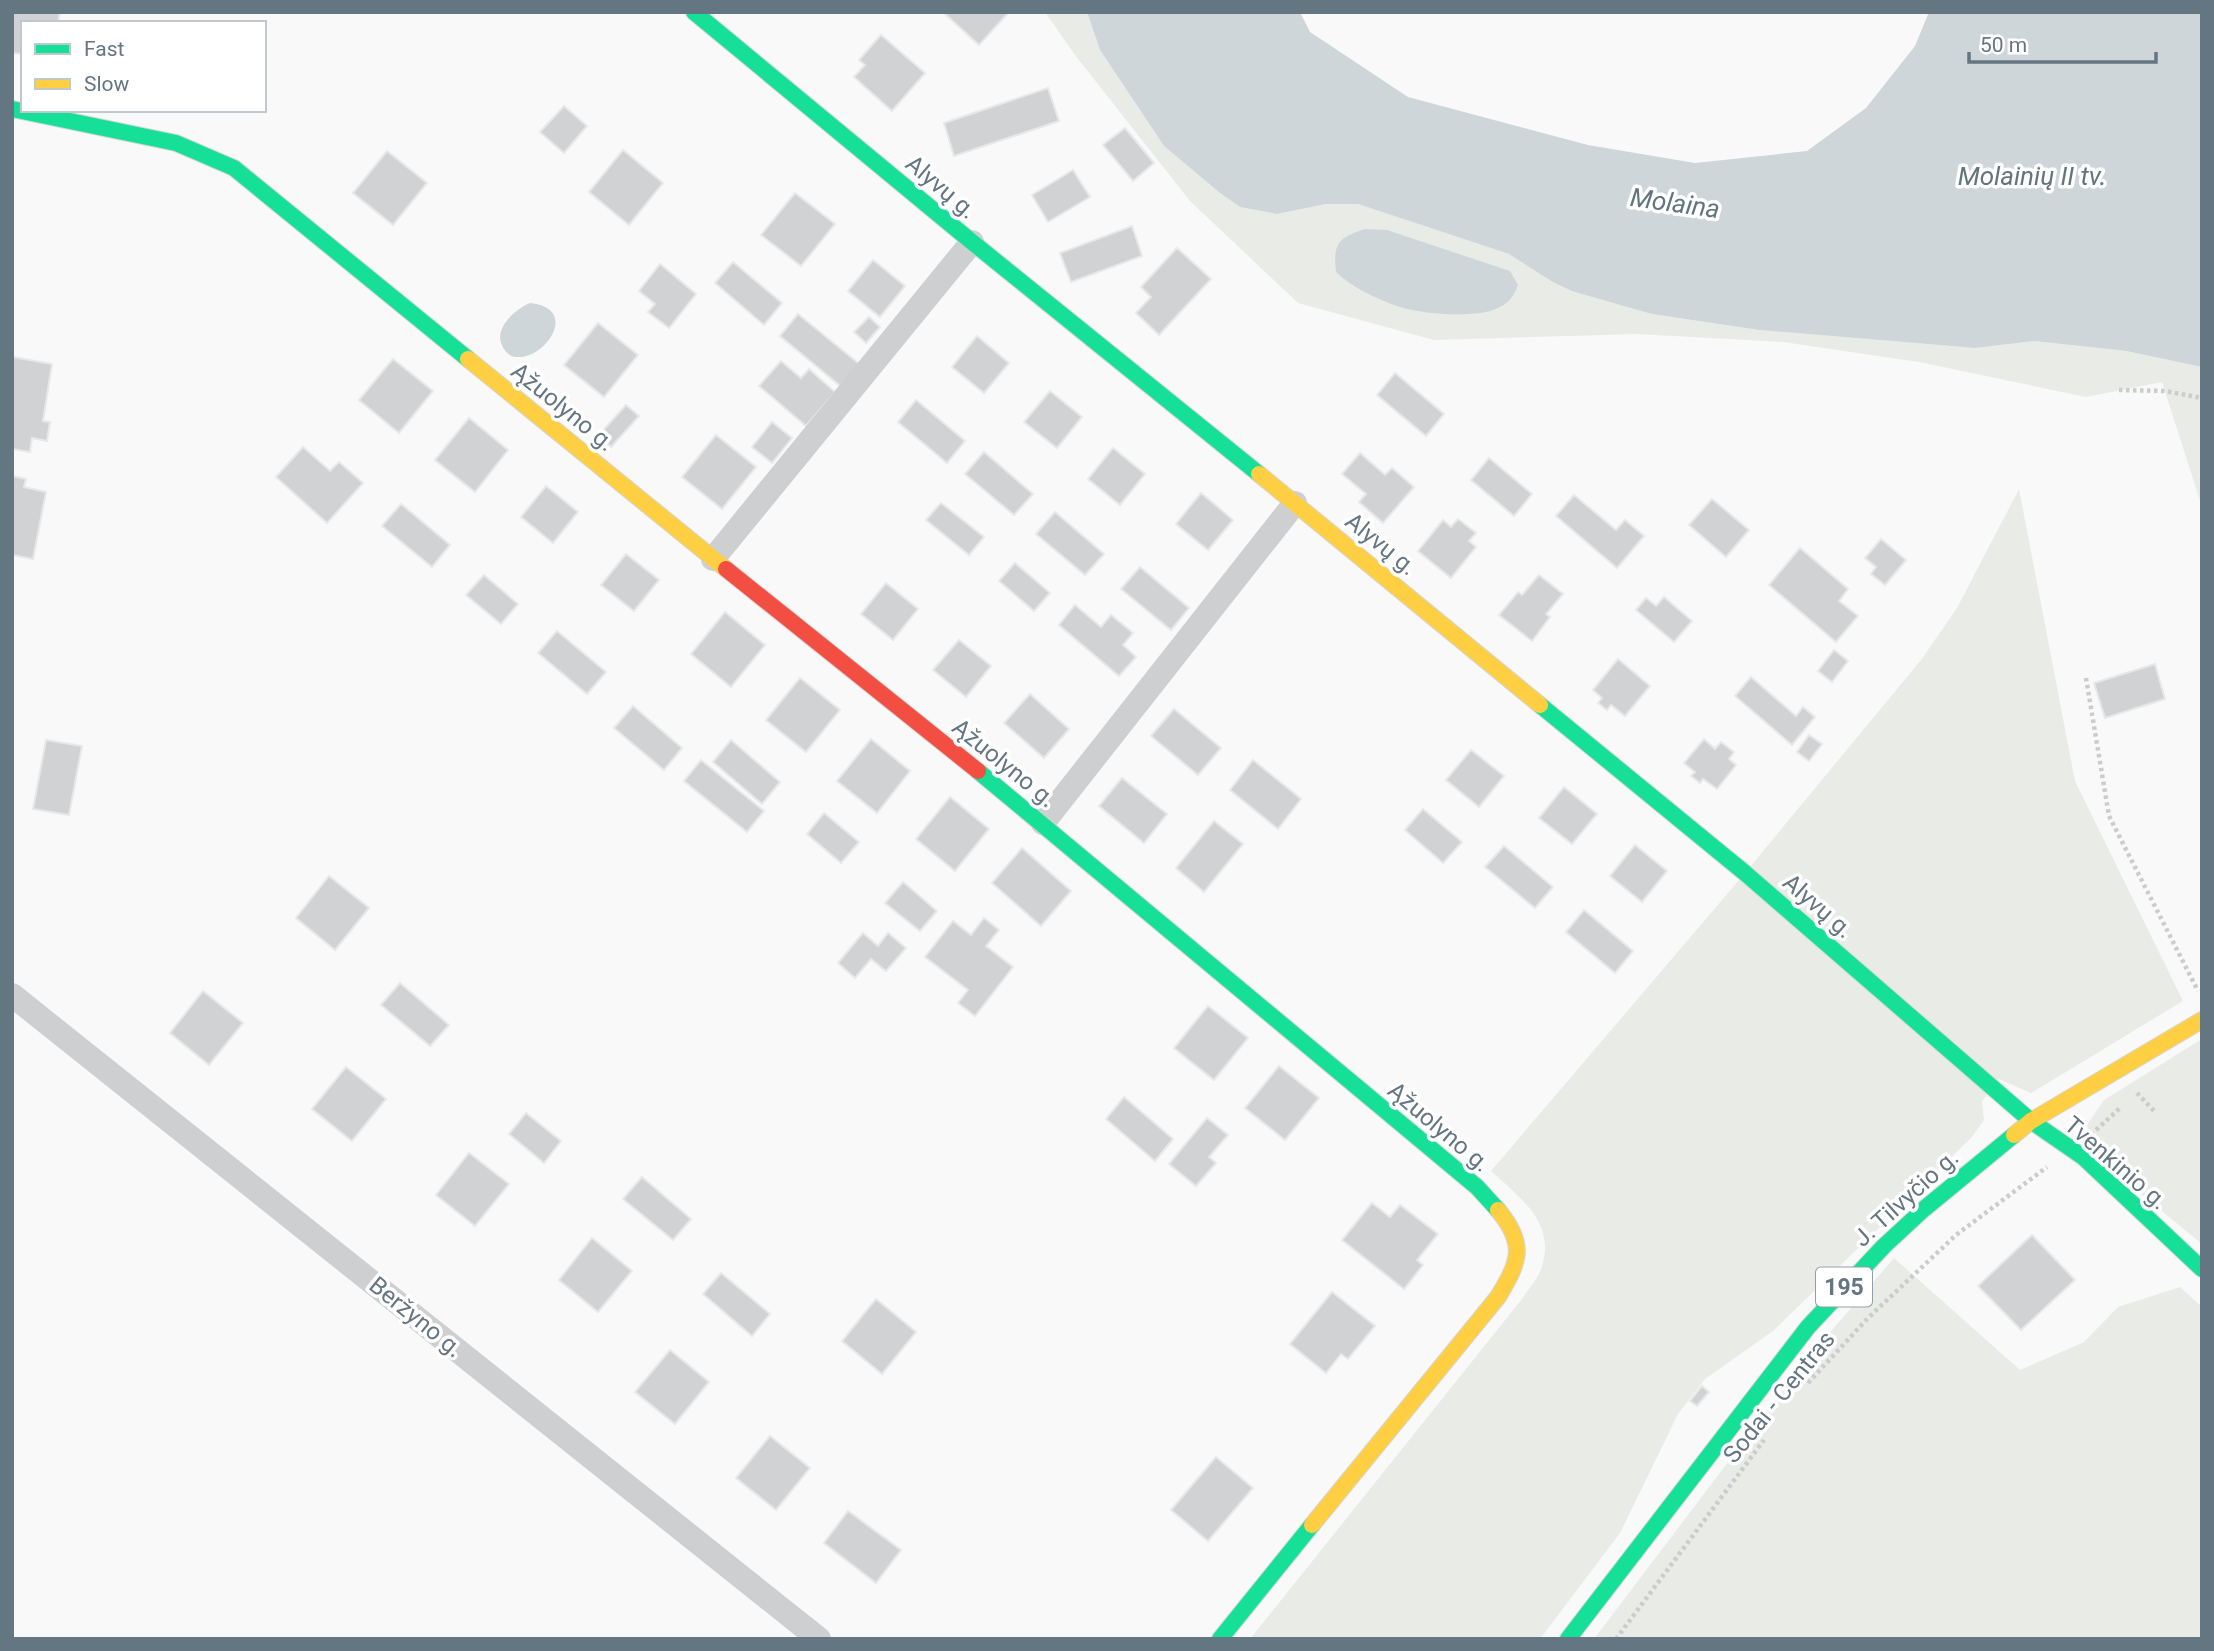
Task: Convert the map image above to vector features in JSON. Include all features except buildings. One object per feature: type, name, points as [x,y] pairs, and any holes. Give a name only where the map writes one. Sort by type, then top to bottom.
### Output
[{"type":"street","name":"Alyvų g.","points":[[694,12],[1745,873],[2031,1122]]},
{"type":"street","name":"Ąžuolyno g.","points":[[26,112],[176,143],[234,169],[713,559],[1043,823],[1477,1188],[1506,1217],[1516,1243],[1515,1268],[1498,1297],[1220,1639]]},
{"type":"street","points":[[713,559],[972,242]]},
{"type":"street","points":[[1043,823],[1295,503]]},
{"type":"street","name":"Beržyno g.","points":[[12,995],[819,1639]]},
{"type":"street","name":"J. Tilvyčio g.","points":[[1568,1639],[1808,1327],[1924,1209],[2031,1122],[2202,1020]]},
{"type":"street","name":"Tvenkinio g.","points":[[2031,1122],[2075,1150],[2202,1269]]},
{"type":"path","points":[[2119,390],[2165,391],[2202,398]]},
{"type":"path","points":[[2085,678],[2109,816],[2202,998]]},
{"type":"path","name":"Sodai - Centras","points":[[1801,1392],[1868,1318],[1956,1235],[2075,1150],[2136,1092],[2148,1086]]},
{"type":"path","points":[[2136,1092],[2156,1113]]},
{"type":"path","name":"Sodai - Centras","points":[[1616,1639],[1770,1432]]},
{"type":"shaded area","points":[[1045,12],[1087,12],[1100,50],[1164,146],[1240,207],[1277,214],[1326,204],[1358,204],[1509,254],[1551,281],[1652,314],[1759,330],[1975,348],[2033,341],[2126,351],[2202,367],[2202,507],[2162,382],[2086,397],[1919,362],[1783,342],[1637,334],[1434,340],[1298,303],[1190,201],[1075,55]]},
{"type":"shaded area","points":[[2019,489],[2075,781],[2183,1001],[2031,1093],[1999,1079],[1982,1101],[1984,1120],[1971,1138],[1773,1331],[1705,1379],[1678,1414],[1620,1533],[1540,1639],[1250,1639],[1522,1299],[1538,1275],[1545,1250],[1539,1223],[1523,1201],[1491,1171],[1745,873],[1921,660],[1957,608]]},
{"type":"shaded area","points":[[2202,1039],[2202,1244],[2095,1156],[2087,1125],[2104,1100]]},
{"type":"shaded area","points":[[1894,1258],[2020,1370],[2084,1342],[2118,1307],[2180,1287],[2202,1307],[2202,1639],[1594,1639],[1797,1371]]},
{"type":"water","name":"Molainių II tv.","points":[[1087,12],[1300,12],[1310,32],[1408,97],[1588,145],[1695,163],[1807,151],[1866,108],[1915,46],[1929,12],[2202,12],[2202,367],[2126,351],[2034,341],[1975,348],[1759,330],[1652,314],[1572,291],[1509,254],[1358,204],[1326,204],[1277,214],[1240,207],[1164,146],[1100,50]]},
{"type":"water","points":[[1365,229],[1387,230],[1510,271],[1518,285],[1508,301],[1488,311],[1448,314],[1397,306],[1365,292],[1336,272],[1335,254],[1339,243],[1349,235]]},
{"type":"water","points":[[530,303],[545,307],[553,314],[556,323],[553,333],[538,350],[528,355],[513,356],[505,351],[501,342],[502,328],[517,310]]},
{"type":"traffic: fast","points":[[694,12],[1259,474]]},
{"type":"traffic: fast","points":[[12,109],[21,111]]},
{"type":"traffic: fast","points":[[26,112],[176,143],[234,168],[468,359]]},
{"type":"traffic: fast","points":[[1540,705],[1745,873],[2031,1121],[2083,1157],[2202,1269]]},
{"type":"traffic: fast","points":[[978,771],[1477,1187],[1498,1210]]},
{"type":"traffic: fast","points":[[1568,1639],[1808,1327],[1884,1246],[1924,1209],[2014,1135]]},
{"type":"traffic: fast","points":[[1220,1639],[1312,1525]]},
{"type":"traffic: slow","points":[[468,359],[726,569]]},
{"type":"traffic: slow","points":[[1259,474],[1540,705]]},
{"type":"traffic: slow","points":[[2014,1135],[2031,1121],[2202,1020]]},
{"type":"traffic: slow","points":[[1312,1525],[1498,1297],[1511,1274],[1517,1254],[1513,1233],[1498,1210]]},
{"type":"traffic: jam","points":[[726,569],[978,771]]},
{"type":"water label","name":"Molaina","points":[[1675,203]]}]
